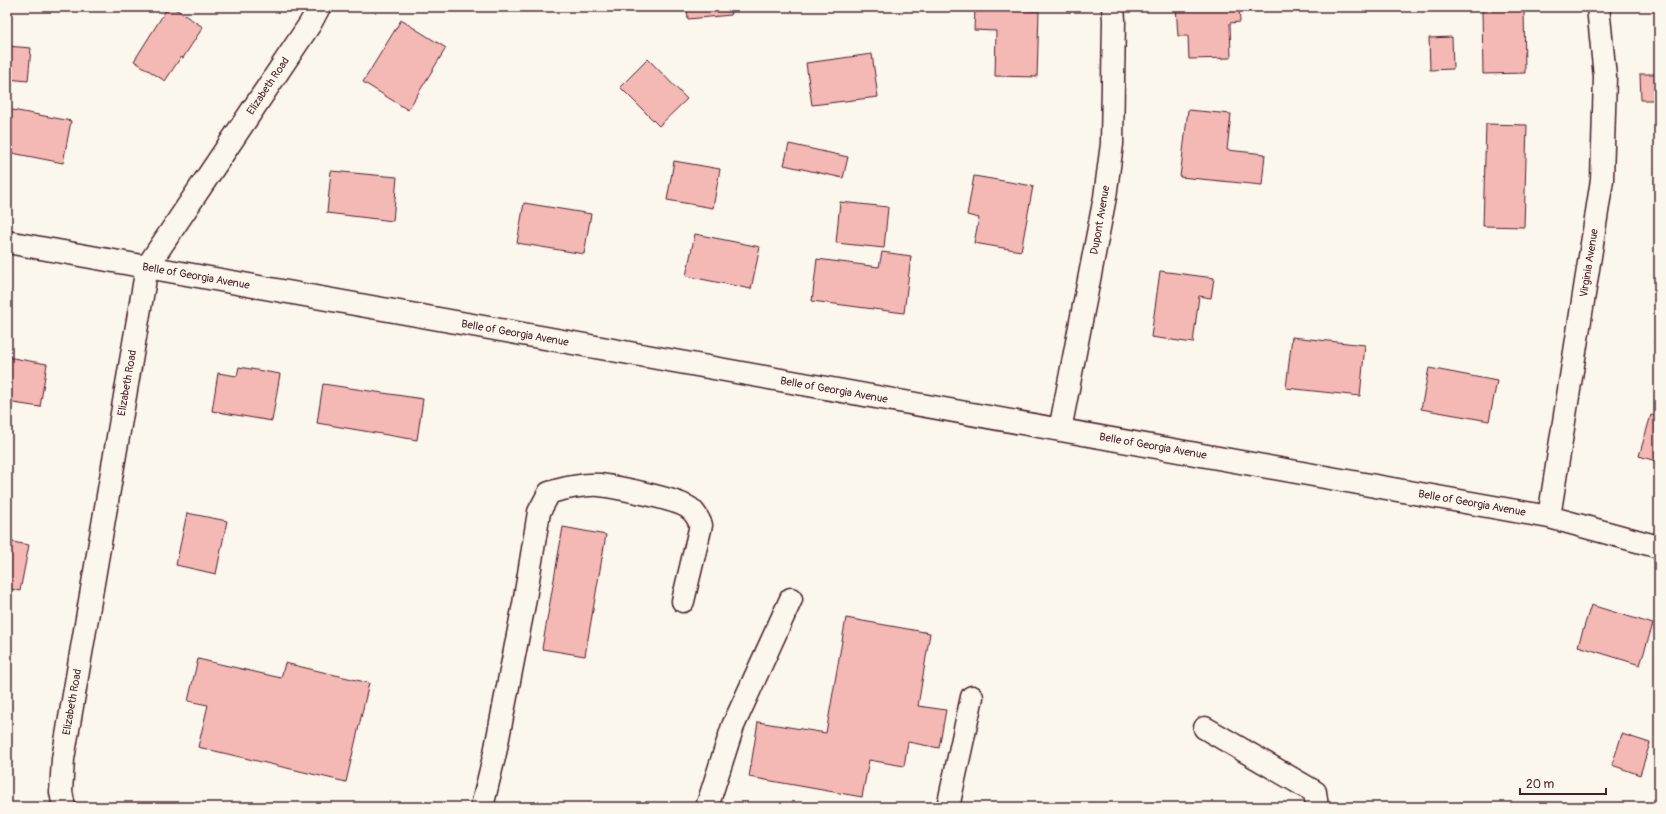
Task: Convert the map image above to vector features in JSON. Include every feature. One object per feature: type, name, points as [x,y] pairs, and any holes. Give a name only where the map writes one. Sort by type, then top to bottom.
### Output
[{"type":"street","name":"Elizabeth Road","points":[[64,807],[61,792],[63,759],[146,267],[306,30],[319,7]]},
{"type":"street","name":"Dupont Avenue","points":[[1060,430],[1105,197],[1112,144],[1113,7]]},
{"type":"street","name":"Virginia Avenue","points":[[1549,517],[1602,180],[1604,78],[1598,7]]},
{"type":"street","name":"Belle of Georgia Avenue","points":[[7,242],[1549,517],[1659,547]]},
{"type":"street","points":[[482,807],[500,730],[524,604],[539,512],[549,493],[560,488],[599,485],[654,496],[688,507],[697,515],[701,525],[684,601]]},
{"type":"street","points":[[707,807],[733,726],[791,599]]},
{"type":"street","points":[[948,807],[972,697]]},
{"type":"street","points":[[1205,728],[1315,792],[1317,807]]},
{"type":"building","points":[[168,7],[172,7],[203,27],[183,58],[181,57],[165,81],[134,61]]},
{"type":"building","points":[[687,7],[730,7],[731,15],[688,19]]},
{"type":"building","points":[[1176,7],[1239,7],[1240,22],[1230,23],[1231,58],[1189,59],[1188,36],[1178,36]]},
{"type":"building","points":[[1524,8],[1525,73],[1483,74],[1482,9]]},
{"type":"building","points":[[975,9],[1039,11],[1037,77],[995,76],[996,31],[974,30]]},
{"type":"building","points":[[401,20],[446,48],[408,110],[363,82]]},
{"type":"building","points":[[1452,37],[1453,69],[1430,70],[1429,38]]},
{"type":"building","points":[[7,46],[31,48],[28,81],[7,79]]},
{"type":"building","points":[[872,54],[878,97],[812,105],[806,63]]},
{"type":"building","points":[[648,59],[687,99],[659,126],[620,87]]},
{"type":"building","points":[[1640,74],[1659,74],[1659,100],[1641,100]]},
{"type":"building","points":[[7,109],[71,121],[63,163],[7,152]]},
{"type":"building","points":[[1188,110],[1231,114],[1227,150],[1265,154],[1262,185],[1180,177]]},
{"type":"building","points":[[1486,124],[1527,125],[1524,227],[1483,226]]},
{"type":"building","points":[[789,144],[848,157],[843,178],[784,165]]},
{"type":"building","points":[[674,161],[720,169],[713,208],[667,200]]},
{"type":"building","points":[[331,171],[397,177],[393,221],[327,213]]},
{"type":"building","points":[[974,176],[1033,186],[1021,251],[974,243],[979,218],[967,215]]},
{"type":"building","points":[[840,202],[888,207],[884,248],[836,243]]},
{"type":"building","points":[[524,203],[591,214],[584,254],[517,243]]},
{"type":"building","points":[[695,234],[760,247],[751,289],[686,276]]},
{"type":"building","points":[[882,252],[911,256],[904,313],[812,301],[817,259],[879,267]]},
{"type":"building","points":[[1160,271],[1214,278],[1211,298],[1199,296],[1193,343],[1151,337]]},
{"type":"building","points":[[1659,308],[1659,345],[1654,344]]},
{"type":"building","points":[[1292,337],[1365,345],[1360,396],[1286,388]]},
{"type":"building","points":[[7,357],[47,364],[40,407],[7,402]]},
{"type":"building","points":[[239,367],[280,374],[272,421],[212,411],[218,373],[237,376]]},
{"type":"building","points":[[1429,368],[1497,381],[1489,421],[1421,409]]},
{"type":"building","points":[[323,384],[423,399],[417,440],[317,423]]},
{"type":"building","points":[[1651,415],[1659,417],[1659,462],[1639,456]]},
{"type":"building","points":[[187,513],[227,521],[216,574],[176,565]]},
{"type":"building","points":[[563,527],[606,535],[585,656],[542,649]]},
{"type":"building","points":[[7,541],[29,545],[20,591],[7,588]]},
{"type":"building","points":[[1591,605],[1653,624],[1640,665],[1578,646]]},
{"type":"building","points":[[846,618],[930,633],[918,706],[946,710],[939,748],[908,742],[904,766],[869,760],[862,797],[749,777],[758,722],[826,733]]},
{"type":"building","points":[[198,659],[281,678],[285,663],[369,683],[346,782],[198,747],[208,705],[188,701]]},
{"type":"building","points":[[1622,734],[1650,743],[1640,775],[1612,765]]}]
